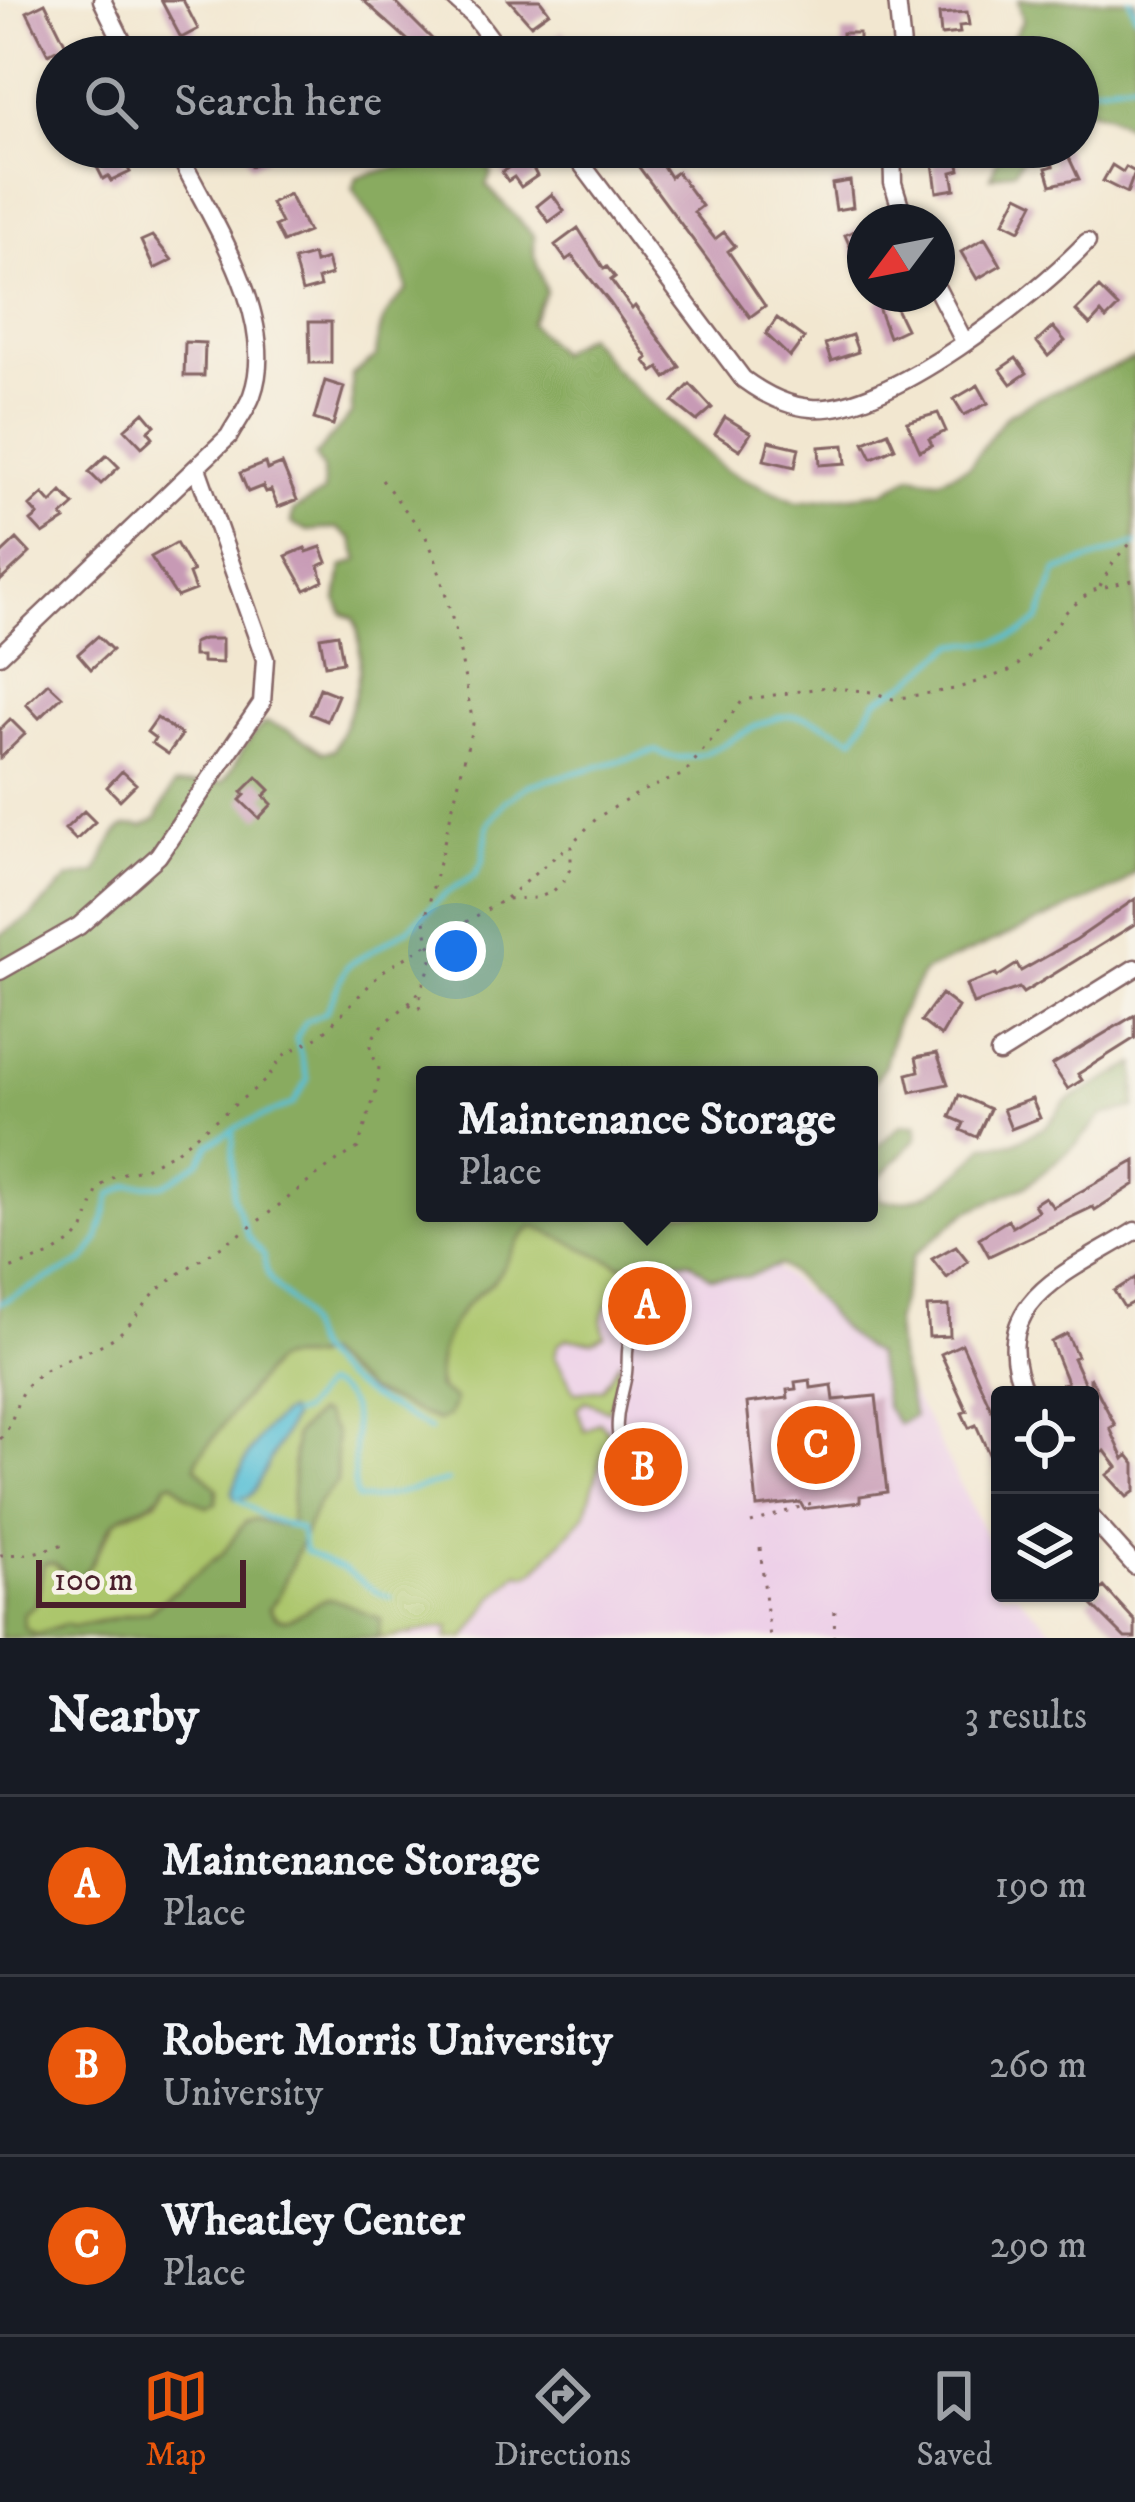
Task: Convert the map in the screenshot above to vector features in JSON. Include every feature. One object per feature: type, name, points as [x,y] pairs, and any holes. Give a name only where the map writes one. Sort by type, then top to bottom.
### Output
[{"type":"street","points":[[102,0],[120,36]]},
{"type":"street","points":[[456,0],[488,36]]},
{"type":"street","points":[[897,0],[901,36]]},
{"type":"street","points":[[0,655],[229,436],[252,395],[259,334],[246,287],[186,168]]},
{"type":"street","points":[[585,168],[742,379],[763,393],[811,408],[867,397],[965,343],[1000,321],[1087,242]]},
{"type":"street","points":[[894,168],[899,204]]},
{"type":"street","points":[[949,312],[965,343]]},
{"type":"street","points":[[0,971],[79,926],[158,856],[262,703],[265,659],[197,468]]},
{"type":"street","points":[[999,1053],[1135,968]]},
{"type":"street","points":[[1023,1386],[1012,1351],[1022,1313],[1047,1286],[1135,1232]]},
{"type":"street","points":[[1099,1526],[1135,1566]]},
{"type":"lane","points":[[640,1475],[627,1460],[614,1422],[626,1375],[626,1344],[634,1330],[660,1324]]},
{"type":"path","points":[[382,480],[425,535],[435,556],[457,636],[472,724],[424,920],[435,952]]},
{"type":"path","points":[[1099,587],[1114,559],[1135,538]]},
{"type":"path","points":[[0,1272],[51,1255],[74,1240],[84,1229],[98,1188],[116,1175],[145,1168],[175,1152],[266,1080],[282,1056],[321,1035],[383,971],[505,899],[598,817],[684,774],[743,700],[826,687],[892,699],[955,689],[1021,663],[1066,611],[1099,587],[1135,579]]},
{"type":"path","points":[[505,899],[537,898],[564,881],[571,867],[571,844]]},
{"type":"path","points":[[0,1438],[11,1428],[26,1386],[72,1353],[110,1340],[130,1325],[148,1299],[358,1148],[378,1085],[379,1066],[371,1056],[370,1042],[419,992],[435,952],[448,946],[450,930]]},
{"type":"path","points":[[409,1004],[411,1009],[421,1007],[419,992]]},
{"type":"path","points":[[751,1523],[812,1503]]},
{"type":"path","points":[[0,1555],[30,1554],[64,1544]]},
{"type":"path","points":[[760,1548],[770,1638]]},
{"type":"path","points":[[834,1638],[836,1606]]},
{"type":"shaded area","points":[[743,1238],[804,1293],[885,1350],[930,1425],[991,1546],[991,1602],[1025,1602],[1060,1638],[158,1638],[553,1258]]},
{"type":"green space","points":[[1018,0],[1135,0],[1135,131],[1099,112],[1099,36],[1013,36],[1023,20]]},
{"type":"green space","points":[[395,168],[488,168],[492,173],[486,185],[534,236],[534,254],[546,292],[530,323],[558,353],[586,335],[619,374],[725,470],[798,502],[883,492],[912,475],[938,480],[969,466],[1006,416],[1135,358],[1135,872],[1118,887],[924,972],[897,1019],[878,1076],[878,1066],[416,1066],[416,1222],[878,1222],[878,1190],[879,1200],[925,1195],[964,1169],[985,1145],[1013,1143],[1047,1126],[1064,1103],[1135,1064],[1135,1108],[1103,1115],[1028,1185],[965,1213],[913,1256],[895,1322],[898,1356],[914,1416],[898,1424],[886,1407],[875,1354],[848,1335],[780,1265],[746,1277],[710,1277],[690,1261],[623,1266],[534,1226],[492,1283],[456,1318],[445,1340],[438,1388],[455,1400],[449,1416],[438,1421],[367,1391],[323,1354],[276,1360],[197,1459],[196,1466],[217,1489],[216,1503],[207,1507],[174,1482],[167,1484],[156,1499],[113,1524],[87,1569],[75,1580],[54,1563],[44,1563],[36,1604],[23,1613],[24,1628],[36,1634],[65,1624],[74,1627],[149,1611],[223,1553],[245,1522],[255,1519],[286,1526],[291,1520],[295,1435],[317,1413],[324,1415],[335,1434],[337,1482],[317,1504],[269,1608],[282,1620],[320,1601],[340,1601],[381,1619],[378,1638],[0,1638],[0,935],[31,916],[69,878],[96,873],[117,832],[156,819],[174,785],[223,782],[266,722],[323,752],[334,750],[353,702],[360,652],[354,618],[343,614],[337,601],[342,567],[359,560],[352,540],[337,528],[308,531],[291,523],[293,511],[324,492],[323,470],[315,456],[352,413],[352,375],[376,357],[384,320],[407,290],[393,252],[353,189],[357,177]]},
{"type":"green space","points":[[994,168],[1016,168],[1015,170],[991,177]]},
{"type":"green space","points":[[917,1124],[917,1138],[878,1179],[878,1146],[901,1125]]},
{"type":"green space","points":[[534,1225],[630,1270],[606,1307],[605,1335],[592,1342],[567,1338],[558,1344],[555,1356],[575,1392],[602,1389],[619,1362],[621,1375],[609,1411],[585,1401],[577,1408],[585,1431],[599,1422],[609,1432],[585,1515],[535,1571],[519,1573],[494,1597],[466,1638],[446,1638],[450,1627],[378,1638],[380,1619],[330,1599],[289,1621],[275,1616],[269,1607],[278,1597],[317,1504],[337,1482],[335,1434],[295,1435],[291,1520],[286,1527],[255,1519],[245,1522],[223,1553],[149,1611],[36,1634],[24,1628],[23,1613],[36,1603],[44,1563],[54,1563],[66,1576],[84,1575],[117,1519],[157,1501],[167,1484],[174,1482],[187,1496],[217,1489],[196,1466],[197,1459],[276,1360],[323,1354],[349,1377],[441,1391],[439,1357],[453,1323],[495,1278]]},
{"type":"water","points":[[288,1411],[292,1418],[254,1491],[235,1499],[232,1493],[253,1446]]},
{"type":"building","points":[[161,0],[183,0],[198,29],[180,36]]},
{"type":"building","points":[[363,0],[393,0],[429,36],[403,36]]},
{"type":"building","points":[[509,0],[540,0],[549,12],[531,25]]},
{"type":"building","points":[[45,3],[62,36],[39,36],[27,12]]},
{"type":"building","points":[[967,12],[969,25],[959,26],[960,33],[941,35],[939,14]]},
{"type":"building","points":[[1112,165],[1135,172],[1127,193],[1103,181]]},
{"type":"building","points":[[98,168],[128,168],[130,172],[111,181],[108,176],[103,179]]},
{"type":"building","points":[[533,168],[537,176],[521,187],[502,172]]},
{"type":"building","points":[[640,168],[664,168],[670,177],[677,172],[702,206],[694,212],[715,239],[724,232],[735,246],[728,251],[765,306],[750,317]]},
{"type":"building","points":[[934,168],[960,168],[952,172],[955,189],[937,192]]},
{"type":"building","points":[[1046,168],[1074,168],[1079,179],[1051,185]]},
{"type":"building","points":[[850,181],[853,204],[836,210],[832,184]]},
{"type":"building","points":[[289,194],[308,232],[283,242],[275,226],[281,223],[271,203]]},
{"type":"building","points":[[552,194],[564,211],[549,222],[537,206]]},
{"type":"building","points":[[1018,195],[1034,203],[1020,230],[1004,222]]},
{"type":"building","points":[[578,228],[604,269],[615,277],[611,280],[632,309],[635,306],[680,367],[666,378],[659,368],[653,372],[610,303],[572,256],[566,260],[555,245]]},
{"type":"building","points":[[152,236],[172,260],[154,269],[141,241]]},
{"type":"building","points":[[985,238],[1001,265],[977,279],[961,252]]},
{"type":"building","points":[[313,255],[315,263],[327,259],[331,275],[318,279],[320,287],[302,292],[294,260]]},
{"type":"building","points":[[1099,288],[1118,307],[1106,319],[1101,313],[1090,325],[1076,311]]},
{"type":"building","points":[[880,312],[898,312],[906,329],[889,337]]},
{"type":"building","points":[[777,318],[804,338],[790,357],[766,334]]},
{"type":"building","points":[[309,322],[331,322],[331,363],[310,363]]},
{"type":"building","points":[[1053,327],[1065,341],[1048,356],[1037,342]]},
{"type":"building","points":[[852,335],[858,352],[831,361],[825,344]]},
{"type":"building","points":[[185,342],[205,343],[204,376],[184,376]]},
{"type":"building","points":[[1016,358],[1027,373],[1011,384],[1000,369]]},
{"type":"building","points":[[325,381],[344,387],[333,425],[314,419]]},
{"type":"building","points":[[690,384],[712,408],[697,421],[673,402]]},
{"type":"building","points":[[978,385],[988,403],[964,415],[954,399]]},
{"type":"building","points":[[144,412],[155,425],[148,431],[153,437],[142,447],[125,429]]},
{"type":"building","points":[[938,413],[946,431],[929,439],[932,445],[920,451],[907,422]]},
{"type":"building","points":[[725,417],[751,433],[740,450],[715,434]]},
{"type":"building","points":[[888,432],[895,448],[872,458],[864,442]]},
{"type":"building","points":[[769,441],[799,448],[795,467],[764,460]]},
{"type":"building","points":[[844,445],[846,463],[820,465],[819,447]]},
{"type":"building","points":[[107,455],[119,467],[101,484],[89,472]]},
{"type":"building","points":[[265,463],[267,470],[282,464],[297,500],[278,507],[271,490],[266,492],[263,486],[248,492],[240,473]]},
{"type":"building","points":[[62,492],[74,505],[62,516],[65,520],[43,534],[31,521],[38,515],[30,506],[43,494],[51,503]]},
{"type":"building","points":[[17,539],[30,553],[0,581],[0,555]]},
{"type":"building","points":[[176,543],[193,572],[189,574],[195,590],[177,597],[151,557]]},
{"type":"building","points":[[321,547],[327,562],[319,566],[323,581],[305,590],[286,556]]},
{"type":"building","points":[[338,634],[343,662],[325,665],[320,637]]},
{"type":"building","points":[[98,636],[112,650],[91,669],[78,654]]},
{"type":"building","points":[[222,639],[222,663],[202,662],[202,656],[193,656],[193,643]]},
{"type":"building","points":[[48,683],[62,696],[39,718],[26,704]]},
{"type":"building","points":[[320,688],[338,695],[327,721],[310,714]]},
{"type":"building","points":[[157,718],[182,735],[168,754],[152,743],[155,738],[147,732]]},
{"type":"building","points":[[10,719],[25,734],[0,758],[0,729]]},
{"type":"building","points":[[122,771],[136,784],[120,800],[107,787]]},
{"type":"building","points":[[257,777],[270,790],[264,796],[272,804],[259,818],[240,800]]},
{"type":"building","points":[[84,811],[95,822],[76,840],[65,829]]},
{"type":"building","points":[[1135,899],[1135,924],[1023,993],[1019,988],[973,1004],[966,985],[997,977],[1017,964],[1021,971]]},
{"type":"building","points":[[941,994],[958,1007],[941,1036],[921,1021]]},
{"type":"building","points":[[1135,1015],[1135,1038],[1078,1074],[1082,1080],[1068,1089],[1052,1065]]},
{"type":"building","points":[[937,1053],[948,1084],[911,1092],[907,1074],[919,1071],[916,1057]]},
{"type":"building","points":[[959,1095],[990,1109],[977,1137],[961,1130],[964,1123],[950,1117]]},
{"type":"building","points":[[1032,1099],[1040,1118],[1011,1129],[1003,1109]]},
{"type":"building","points":[[1135,1161],[1135,1184],[1095,1210],[989,1256],[979,1238],[1008,1220],[1012,1227],[1038,1211],[1034,1204],[1045,1197],[1053,1207]]},
{"type":"building","points":[[956,1246],[968,1261],[947,1278],[932,1259]]},
{"type":"building","points":[[1135,1278],[1135,1301],[1124,1307],[1114,1291]]},
{"type":"building","points":[[665,1295],[667,1312],[628,1317],[626,1300]]},
{"type":"building","points":[[949,1306],[950,1336],[929,1337],[927,1307]]},
{"type":"building","points":[[1067,1334],[1086,1386],[1063,1386],[1067,1382],[1051,1342]]},
{"type":"building","points":[[962,1344],[991,1409],[991,1459],[976,1425],[969,1428],[962,1413],[967,1411],[941,1354]]},
{"type":"building","points":[[810,1380],[811,1388],[832,1385],[834,1400],[876,1396],[887,1492],[860,1496],[860,1502],[804,1509],[800,1502],[757,1507],[747,1403],[788,1398],[787,1390],[796,1389],[795,1382]]},
{"type":"building","points":[[1099,1394],[1115,1425],[1110,1428],[1124,1459],[1128,1455],[1135,1464],[1135,1491],[1127,1497],[1107,1475],[1117,1467],[1105,1451],[1099,1454]]},
{"type":"building","points":[[1104,1587],[1135,1621],[1135,1638],[1125,1638],[1089,1602],[1099,1602]]},
{"type":"waterway","points":[[1130,0],[1135,15]]},
{"type":"waterway","points":[[1099,86],[1135,81]]},
{"type":"waterway","points":[[0,1303],[84,1261],[98,1240],[111,1195],[129,1185],[162,1185],[200,1161],[210,1144],[237,1127],[293,1104],[308,1079],[296,1039],[306,1021],[326,1012],[347,966],[409,928],[446,893],[475,875],[483,861],[488,824],[505,801],[529,785],[656,751],[674,757],[707,752],[772,719],[799,716],[854,738],[876,700],[910,681],[955,644],[995,642],[1022,633],[1039,620],[1057,571],[1135,544]]},
{"type":"waterway","points":[[233,1130],[233,1197],[248,1237],[264,1255],[271,1280],[300,1313],[316,1351],[355,1387],[430,1430]]},
{"type":"waterway","points":[[292,1415],[301,1412],[324,1385],[349,1403],[357,1499],[448,1481]]},
{"type":"waterway","points":[[238,1499],[264,1517],[300,1529],[305,1551],[391,1597]]},
{"type":"place","name":"Maintenance Storage","points":[[647,1306]]},
{"type":"place","name":"Wheatley Center","points":[[816,1445]]},
{"type":"place","name":"Robert Morris University","points":[[643,1467]]}]
